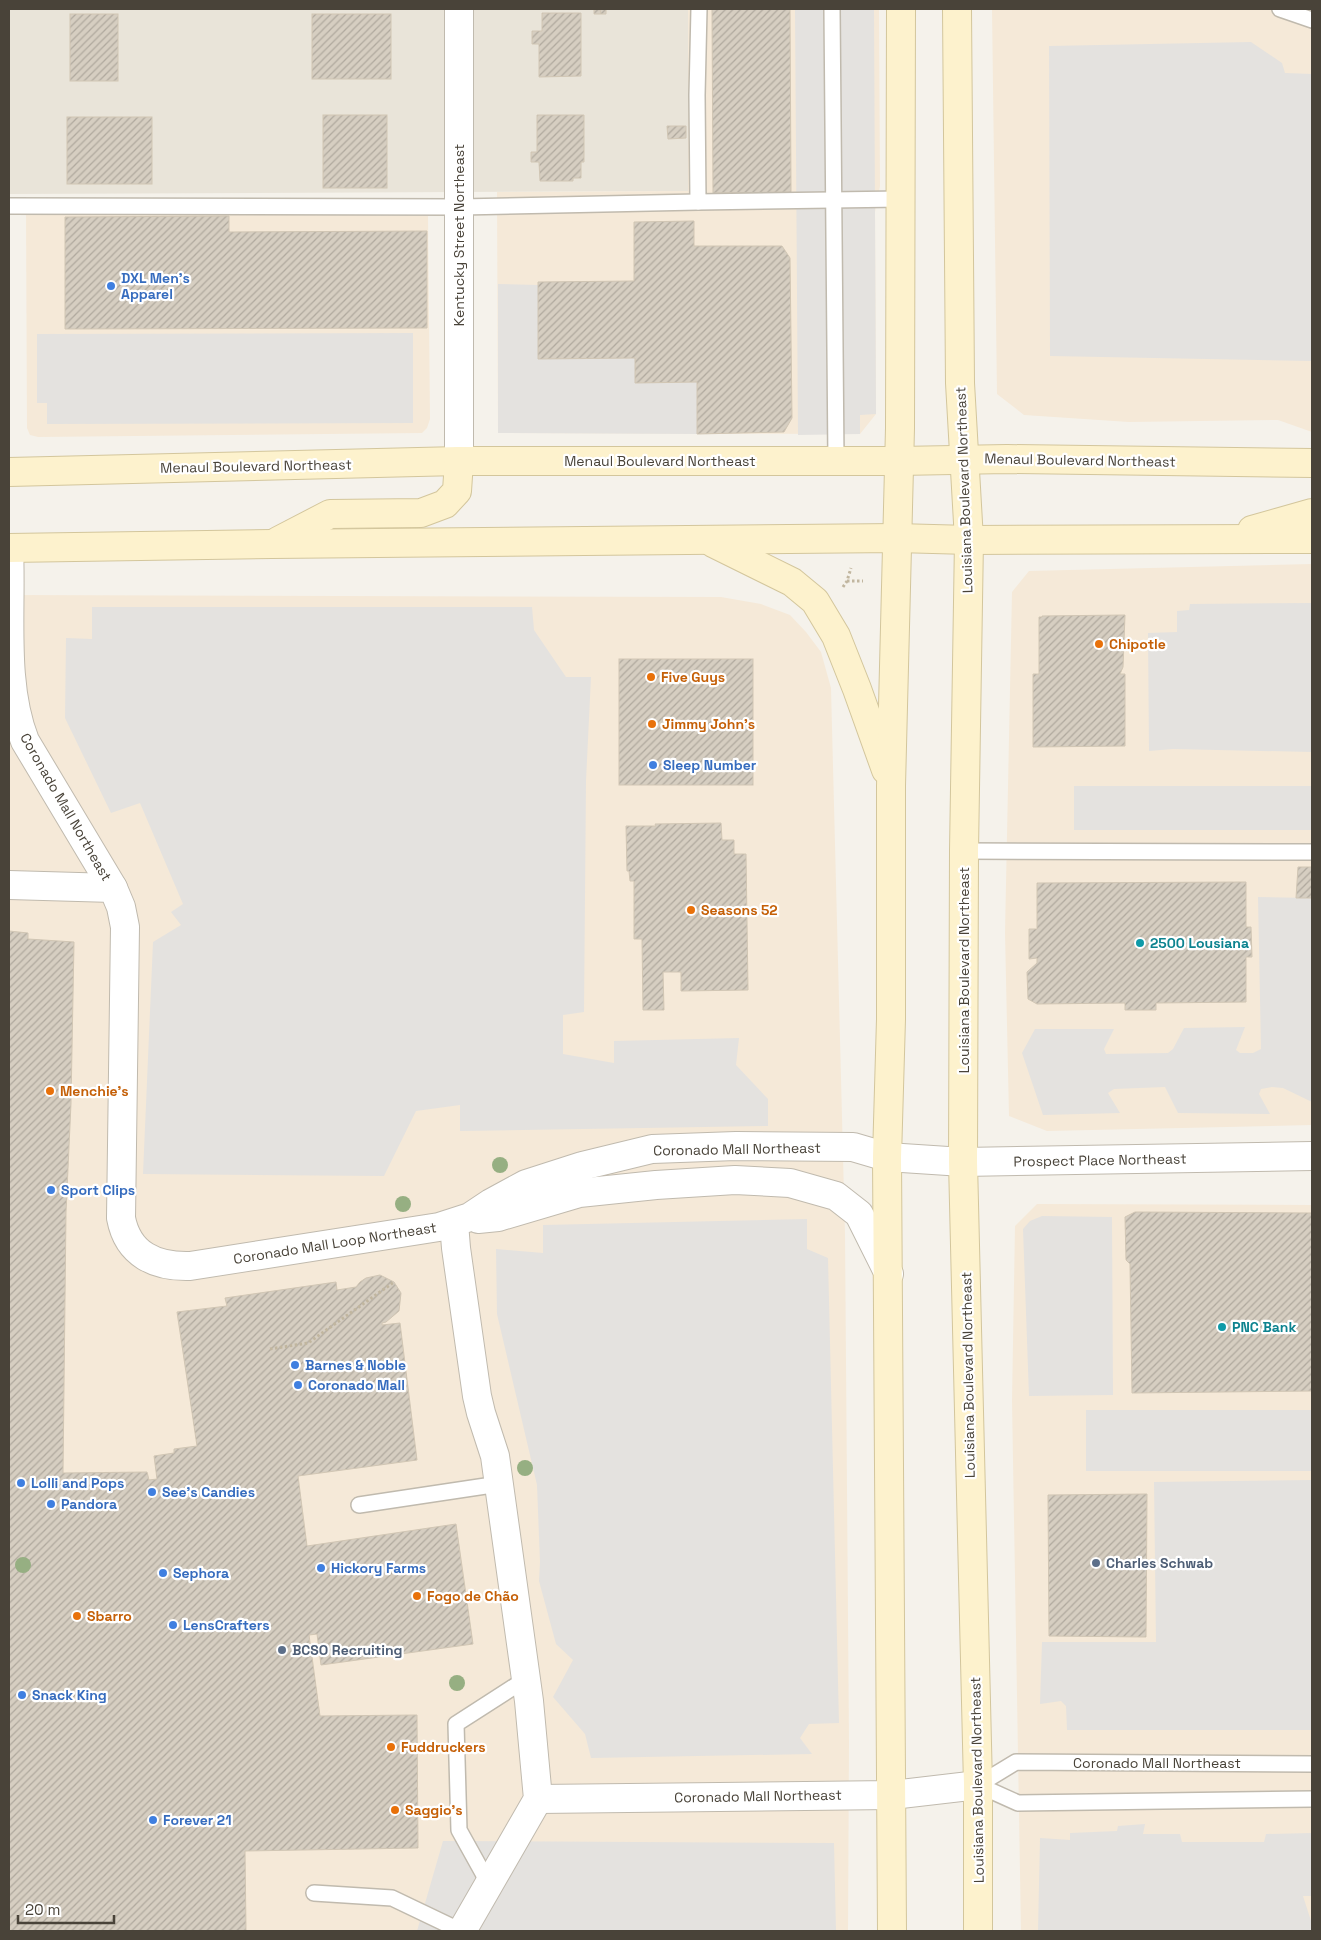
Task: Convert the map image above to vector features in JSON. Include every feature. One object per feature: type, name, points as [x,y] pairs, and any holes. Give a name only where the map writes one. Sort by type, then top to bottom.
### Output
[{"type":"main road","points":[[892,1931],[888,1157],[891,1009],[891,786],[899,461],[902,9]]},
{"type":"main road","name":"Louisiana Boulevard Northeast","points":[[957,9],[960,382],[969,540],[964,851],[963,1162],[978,1785],[978,1931]]},
{"type":"main road","name":"Menaul Boulevard Northeast","points":[[9,472],[459,461],[899,461],[964,459],[1312,462]]},
{"type":"main road","points":[[272,544],[330,514],[421,513],[445,504],[457,492],[459,461]]},
{"type":"main road","points":[[1220,539],[1312,513]]},
{"type":"main road","points":[[9,548],[897,538],[969,540],[1312,538]]},
{"type":"main road","points":[[710,541],[792,582],[815,602],[836,636],[891,786]]},
{"type":"street","name":"Kentucky Street Northeast","points":[[459,9],[459,461]]},
{"type":"street","name":"Coronado Mall Northeast","points":[[9,548],[12,676],[15,711],[26,741],[113,888]]},
{"type":"street","points":[[9,885],[113,888]]},
{"type":"street","name":"Coronado Mall Loop Northeast","points":[[113,888],[121,907],[125,927],[121,1218],[123,1232],[131,1245],[143,1256],[159,1262],[174,1266],[190,1266],[422,1231],[454,1223],[477,1396],[495,1456],[526,1679],[538,1799]]},
{"type":"street","name":"Coronado Mall Northeast","points":[[454,1223],[470,1217],[490,1203],[526,1184],[582,1166],[652,1149],[736,1146],[853,1147],[888,1157]]},
{"type":"street","name":"Prospect Place Northeast","points":[[888,1157],[963,1162],[1312,1156]]},
{"type":"street","points":[[454,1223],[498,1217],[579,1194],[656,1185],[735,1180],[790,1183],[836,1196],[859,1214],[889,1274]]},
{"type":"street","name":"Coronado Mall Northeast","points":[[538,1799],[892,1795],[978,1785]]},
{"type":"street","points":[[462,1931],[538,1799]]},
{"type":"lane","points":[[698,202],[697,95],[699,9]]},
{"type":"lane","points":[[832,9],[836,461]]},
{"type":"lane","points":[[1280,9],[1312,20]]},
{"type":"lane","points":[[9,206],[460,207],[902,199]]},
{"type":"lane","points":[[964,851],[1312,852]]},
{"type":"lane","points":[[359,1505],[499,1484]]},
{"type":"lane","points":[[489,1884],[459,1830],[456,1724],[526,1679]]},
{"type":"lane","name":"Coronado Mall Northeast","points":[[978,1785],[1016,1762],[1312,1764]]},
{"type":"lane","points":[[978,1785],[1018,1803],[1312,1799]]},
{"type":"lane","points":[[314,1893],[392,1898],[462,1931]]},
{"type":"path","points":[[839,592],[847,581],[851,568]]},
{"type":"path","points":[[847,581],[863,581]]},
{"type":"path","points":[[270,1349],[308,1343],[394,1282]]},
{"type":"shaded area","points":[[9,9],[688,9],[688,191],[9,194]]},
{"type":"shaded area","points":[[688,9],[879,9],[880,186],[875,212],[876,414],[860,434],[498,433],[497,192],[688,191]]},
{"type":"shaded area","points":[[795,9],[874,9],[876,414],[860,415],[860,434],[798,435]]},
{"type":"shaded area","points":[[992,9],[1312,9],[1312,432],[1278,420],[1129,422],[1024,415],[997,394]]},
{"type":"shaded area","points":[[1251,42],[1282,63],[1285,73],[1312,74],[1312,361],[1050,356],[1049,46]]},
{"type":"shaded area","points":[[26,211],[428,216],[430,419],[427,428],[422,433],[38,437],[30,435],[27,428]]},
{"type":"shaded area","points":[[498,284],[538,285],[538,359],[635,358],[635,383],[697,382],[697,434],[498,433]]},
{"type":"shaded area","points":[[413,333],[413,423],[47,424],[47,403],[37,403],[37,334]]},
{"type":"shaded area","points":[[1312,564],[1312,1125],[1047,1131],[1009,1116],[1005,933],[1012,592],[1029,571]]},
{"type":"shaded area","points":[[9,595],[721,597],[761,604],[790,615],[821,652],[831,688],[845,1234],[849,1743],[848,1931],[9,1931]]},
{"type":"shaded area","points":[[1312,603],[1312,752],[1173,749],[1149,751],[1148,633],[1177,632],[1177,611],[1189,610],[1190,604]]},
{"type":"shaded area","points":[[92,607],[532,607],[534,630],[566,677],[591,677],[586,781],[584,1012],[563,1015],[563,1054],[614,1063],[614,1041],[739,1038],[736,1065],[768,1099],[768,1126],[460,1131],[460,1105],[416,1111],[384,1176],[143,1174],[153,942],[181,925],[171,912],[183,904],[140,803],[111,813],[65,718],[66,638],[92,639]]},
{"type":"shaded area","points":[[1074,786],[1312,786],[1312,830],[1074,830]]},
{"type":"shaded area","points":[[1258,897],[1312,898],[1312,1102],[1283,1088],[1272,1087],[1261,1089],[1259,1094],[1270,1114],[1178,1113],[1165,1087],[1114,1089],[1108,1093],[1120,1113],[1043,1115],[1022,1053],[1035,1029],[1114,1029],[1104,1049],[1106,1054],[1168,1053],[1173,1049],[1184,1028],[1245,1027],[1236,1050],[1240,1053],[1253,1053],[1261,1049]]},
{"type":"shaded area","points":[[1037,1204],[1312,1205],[1312,1931],[1021,1931],[1012,1401],[1015,1226]]},
{"type":"shaded area","points":[[1042,1216],[1112,1217],[1113,1395],[1029,1396],[1023,1229],[1030,1221]]},
{"type":"shaded area","points":[[807,1219],[807,1249],[828,1258],[839,1723],[809,1724],[800,1738],[812,1754],[591,1758],[585,1734],[553,1697],[573,1660],[556,1644],[539,1581],[537,1485],[497,1314],[496,1249],[543,1253],[543,1225]]},
{"type":"shaded area","points":[[1086,1410],[1312,1410],[1312,1471],[1086,1471]]},
{"type":"shaded area","points":[[1312,1480],[1312,1730],[1067,1730],[1066,1706],[1061,1701],[1040,1704],[1042,1642],[1156,1642],[1154,1482]]},
{"type":"shaded area","points":[[1145,1824],[1143,1834],[1180,1834],[1182,1842],[1264,1842],[1266,1834],[1312,1833],[1312,1896],[1303,1896],[1312,1924],[1312,1931],[1038,1931],[1040,1838],[1070,1840],[1070,1833],[1117,1831],[1118,1826]]},
{"type":"shaded area","points":[[443,1841],[834,1843],[836,1931],[417,1931]]},
{"type":"building","points":[[594,9],[600,9],[601,14],[594,14]]},
{"type":"building","points":[[600,9],[606,9],[606,14],[601,14]]},
{"type":"building","points":[[712,9],[790,9],[791,192],[713,193]]},
{"type":"building","points":[[542,13],[581,13],[581,76],[539,77],[539,44],[532,44],[532,31],[542,31]]},
{"type":"building","points":[[70,14],[118,14],[118,81],[70,81]]},
{"type":"building","points":[[312,14],[391,14],[391,79],[312,79]]},
{"type":"building","points":[[323,115],[387,115],[387,188],[323,188]]},
{"type":"building","points":[[537,115],[584,115],[584,162],[581,162],[581,178],[573,178],[573,181],[540,181],[539,162],[531,162],[531,152],[537,152]]},
{"type":"building","points":[[67,117],[152,117],[152,184],[67,184]]},
{"type":"building","points":[[667,126],[686,126],[686,138],[668,139]]},
{"type":"building","points":[[229,216],[229,232],[427,231],[427,328],[65,329],[65,217]]},
{"type":"building","points":[[694,221],[694,246],[782,246],[790,258],[792,418],[784,432],[697,434],[697,382],[635,383],[635,358],[538,359],[538,282],[634,281],[634,222]]},
{"type":"building","points":[[1125,615],[1123,667],[1120,674],[1125,674],[1125,746],[1033,747],[1033,674],[1039,674],[1039,617]]},
{"type":"building","points":[[619,659],[753,659],[753,785],[619,785]]},
{"type":"building","name":"Seasons 52","points":[[721,823],[722,840],[734,840],[734,854],[746,854],[748,990],[681,991],[681,972],[663,972],[664,1010],[643,1010],[642,939],[634,939],[634,881],[630,881],[629,871],[627,871],[626,826]]},
{"type":"building","points":[[1298,867],[1312,867],[1312,898],[1296,898]]},
{"type":"building","name":"2500 Lousiana","points":[[1246,882],[1246,927],[1251,927],[1252,957],[1246,957],[1246,1002],[1156,1003],[1156,1010],[1125,1010],[1125,1003],[1037,1004],[1028,999],[1027,972],[1037,963],[1037,958],[1029,959],[1029,929],[1037,929],[1037,883]]},
{"type":"building","name":"Coronado Mall","points":[[9,931],[28,933],[28,939],[74,942],[71,1103],[66,1212],[63,1473],[147,1472],[149,1480],[157,1479],[154,1456],[174,1453],[174,1449],[197,1446],[177,1312],[227,1306],[225,1298],[336,1282],[337,1290],[356,1287],[366,1278],[380,1275],[394,1282],[401,1293],[399,1311],[382,1323],[382,1325],[400,1323],[417,1460],[298,1476],[307,1546],[456,1524],[473,1644],[321,1665],[317,1634],[309,1635],[320,1716],[417,1715],[418,1848],[245,1851],[246,1931],[9,1931]]},
{"type":"building","name":"PNC Bank","points":[[1135,1212],[1312,1213],[1312,1391],[1132,1393],[1130,1264],[1126,1260],[1125,1217]]},
{"type":"building","points":[[1147,1494],[1146,1637],[1049,1636],[1048,1495]]},
{"type":"place","name":"DXL Men's Apparel","points":[[111,286]]},
{"type":"place","name":"Chipotle","points":[[1099,644]]},
{"type":"place","name":"Five Guys","points":[[651,677]]},
{"type":"place","name":"Jimmy John's","points":[[652,724]]},
{"type":"place","name":"Sleep Number","points":[[653,765]]},
{"type":"place","name":"Seasons 52","points":[[691,910]]},
{"type":"place","name":"2500 Lousiana","points":[[1140,943]]},
{"type":"place","name":"Menchie's","points":[[50,1091]]},
{"type":"place","name":"Sport Clips","points":[[51,1190]]},
{"type":"place","name":"PNC Bank","points":[[1222,1327]]},
{"type":"place","name":"Barnes & Noble","points":[[295,1365]]},
{"type":"place","name":"Coronado Mall","points":[[298,1385]]},
{"type":"place","name":"Lolli and Pops","points":[[21,1483]]},
{"type":"place","name":"See's Candies","points":[[152,1492]]},
{"type":"place","name":"Pandora","points":[[51,1504]]},
{"type":"place","name":"Charles Schwab","points":[[1096,1563]]},
{"type":"place","name":"Hickory Farms","points":[[321,1568]]},
{"type":"place","name":"Sephora","points":[[163,1573]]},
{"type":"place","name":"Fogo de Chão","points":[[417,1596]]},
{"type":"place","name":"Sbarro","points":[[77,1616]]},
{"type":"place","name":"LensCrafters","points":[[173,1625]]},
{"type":"place","name":"BCSO Recruiting","points":[[282,1650]]},
{"type":"place","name":"Snack King","points":[[22,1695]]},
{"type":"place","name":"Fuddruckers","points":[[391,1747]]},
{"type":"place","name":"Saggio's","points":[[395,1810]]},
{"type":"place","name":"Forever 21","points":[[153,1820]]}]
